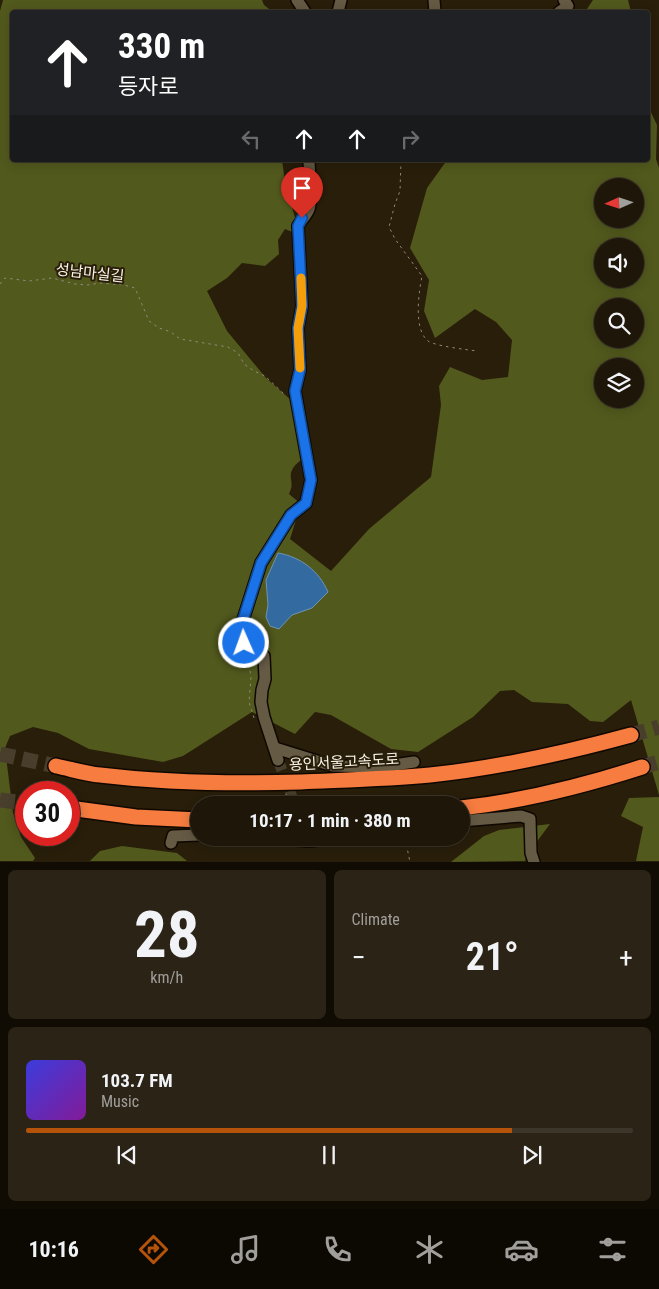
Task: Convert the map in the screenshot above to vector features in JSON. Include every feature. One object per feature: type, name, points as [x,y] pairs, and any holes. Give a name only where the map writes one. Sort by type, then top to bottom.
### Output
[{"type":"highway","name":"용인서울고속도로","points":[[56,766],[99,775],[171,781],[256,783],[378,779],[431,775],[490,766],[569,751],[631,735]]},
{"type":"highway","points":[[470,807],[540,795],[597,781],[642,766]]},
{"type":"highway","points":[[80,809],[136,817],[190,820]]},
{"type":"street","points":[[562,10],[568,6],[564,0]]},
{"type":"street","points":[[278,760],[261,702],[265,679],[264,656],[244,643],[242,623],[261,563],[291,515],[306,503],[311,480],[295,391],[300,370],[298,328],[302,306],[298,226],[308,210],[310,198],[308,162]]},
{"type":"street","points":[[275,748],[333,766],[380,767],[414,762]]},
{"type":"street","points":[[470,820],[521,816],[530,819],[531,853],[534,862]]},
{"type":"street","points":[[171,843],[173,836],[190,835]]},
{"type":"path","points":[[401,162],[400,191],[390,227],[394,239],[422,276],[418,296],[419,323],[422,334],[428,342],[478,351]]},
{"type":"path","name":"성남마실길","points":[[0,284],[5,278],[29,281],[52,278],[75,284],[88,285],[100,283],[135,288],[149,321],[180,339],[228,347],[238,354],[244,364],[265,376],[288,396]]},
{"type":"path","points":[[247,653],[251,677],[249,702],[254,719]]},
{"type":"path","points":[[285,789],[287,796]]},
{"type":"path","points":[[407,846],[410,862]]},
{"type":"green space","points":[[3,0],[262,0],[264,5],[270,10],[10,10],[10,162],[282,162],[285,182],[297,225],[297,234],[285,229],[278,240],[279,254],[265,266],[242,263],[227,278],[207,291],[227,331],[266,378],[291,400],[307,427],[313,453],[297,463],[292,470],[292,487],[289,494],[301,504],[290,539],[331,571],[369,529],[431,477],[441,405],[439,386],[450,367],[482,380],[508,377],[512,340],[496,322],[475,309],[435,338],[424,311],[429,280],[410,248],[427,188],[446,162],[650,162],[650,110],[657,125],[656,159],[659,168],[659,795],[631,700],[603,722],[590,721],[568,704],[532,702],[514,690],[500,691],[473,717],[418,752],[391,749],[331,715],[315,712],[295,734],[252,712],[183,756],[163,762],[89,749],[58,733],[33,727],[10,736],[5,748],[15,819],[15,846],[27,846],[35,858],[33,861],[0,861],[0,11]]},
{"type":"green space","points":[[593,0],[628,0],[630,10],[586,10]]},
{"type":"green space","points":[[659,797],[659,861],[636,861],[643,827],[621,816],[629,798]]},
{"type":"green space","points":[[550,824],[527,855],[525,861],[451,862],[484,836],[499,830]]},
{"type":"green space","points":[[122,846],[177,853],[187,861],[90,861],[100,851]]},
{"type":"water","points":[[278,553],[294,558],[308,566],[320,578],[328,592],[312,608],[292,615],[279,629],[270,626],[266,617],[268,605],[266,580]]},
{"type":"tunnel","points":[[631,735],[659,727]]},
{"type":"tunnel","points":[[0,754],[56,766]]},
{"type":"tunnel","points":[[278,760],[292,796]]},
{"type":"tunnel","points":[[642,767],[659,762]]},
{"type":"tunnel","points":[[0,800],[15,802]]},
{"type":"slow traffic","points":[[300,368],[298,328],[302,306],[301,278]]},
{"type":"route","points":[[244,643],[242,623],[261,563],[291,515],[306,503],[311,480],[295,391],[300,370],[298,328],[302,294],[298,226],[302,218]]}]
